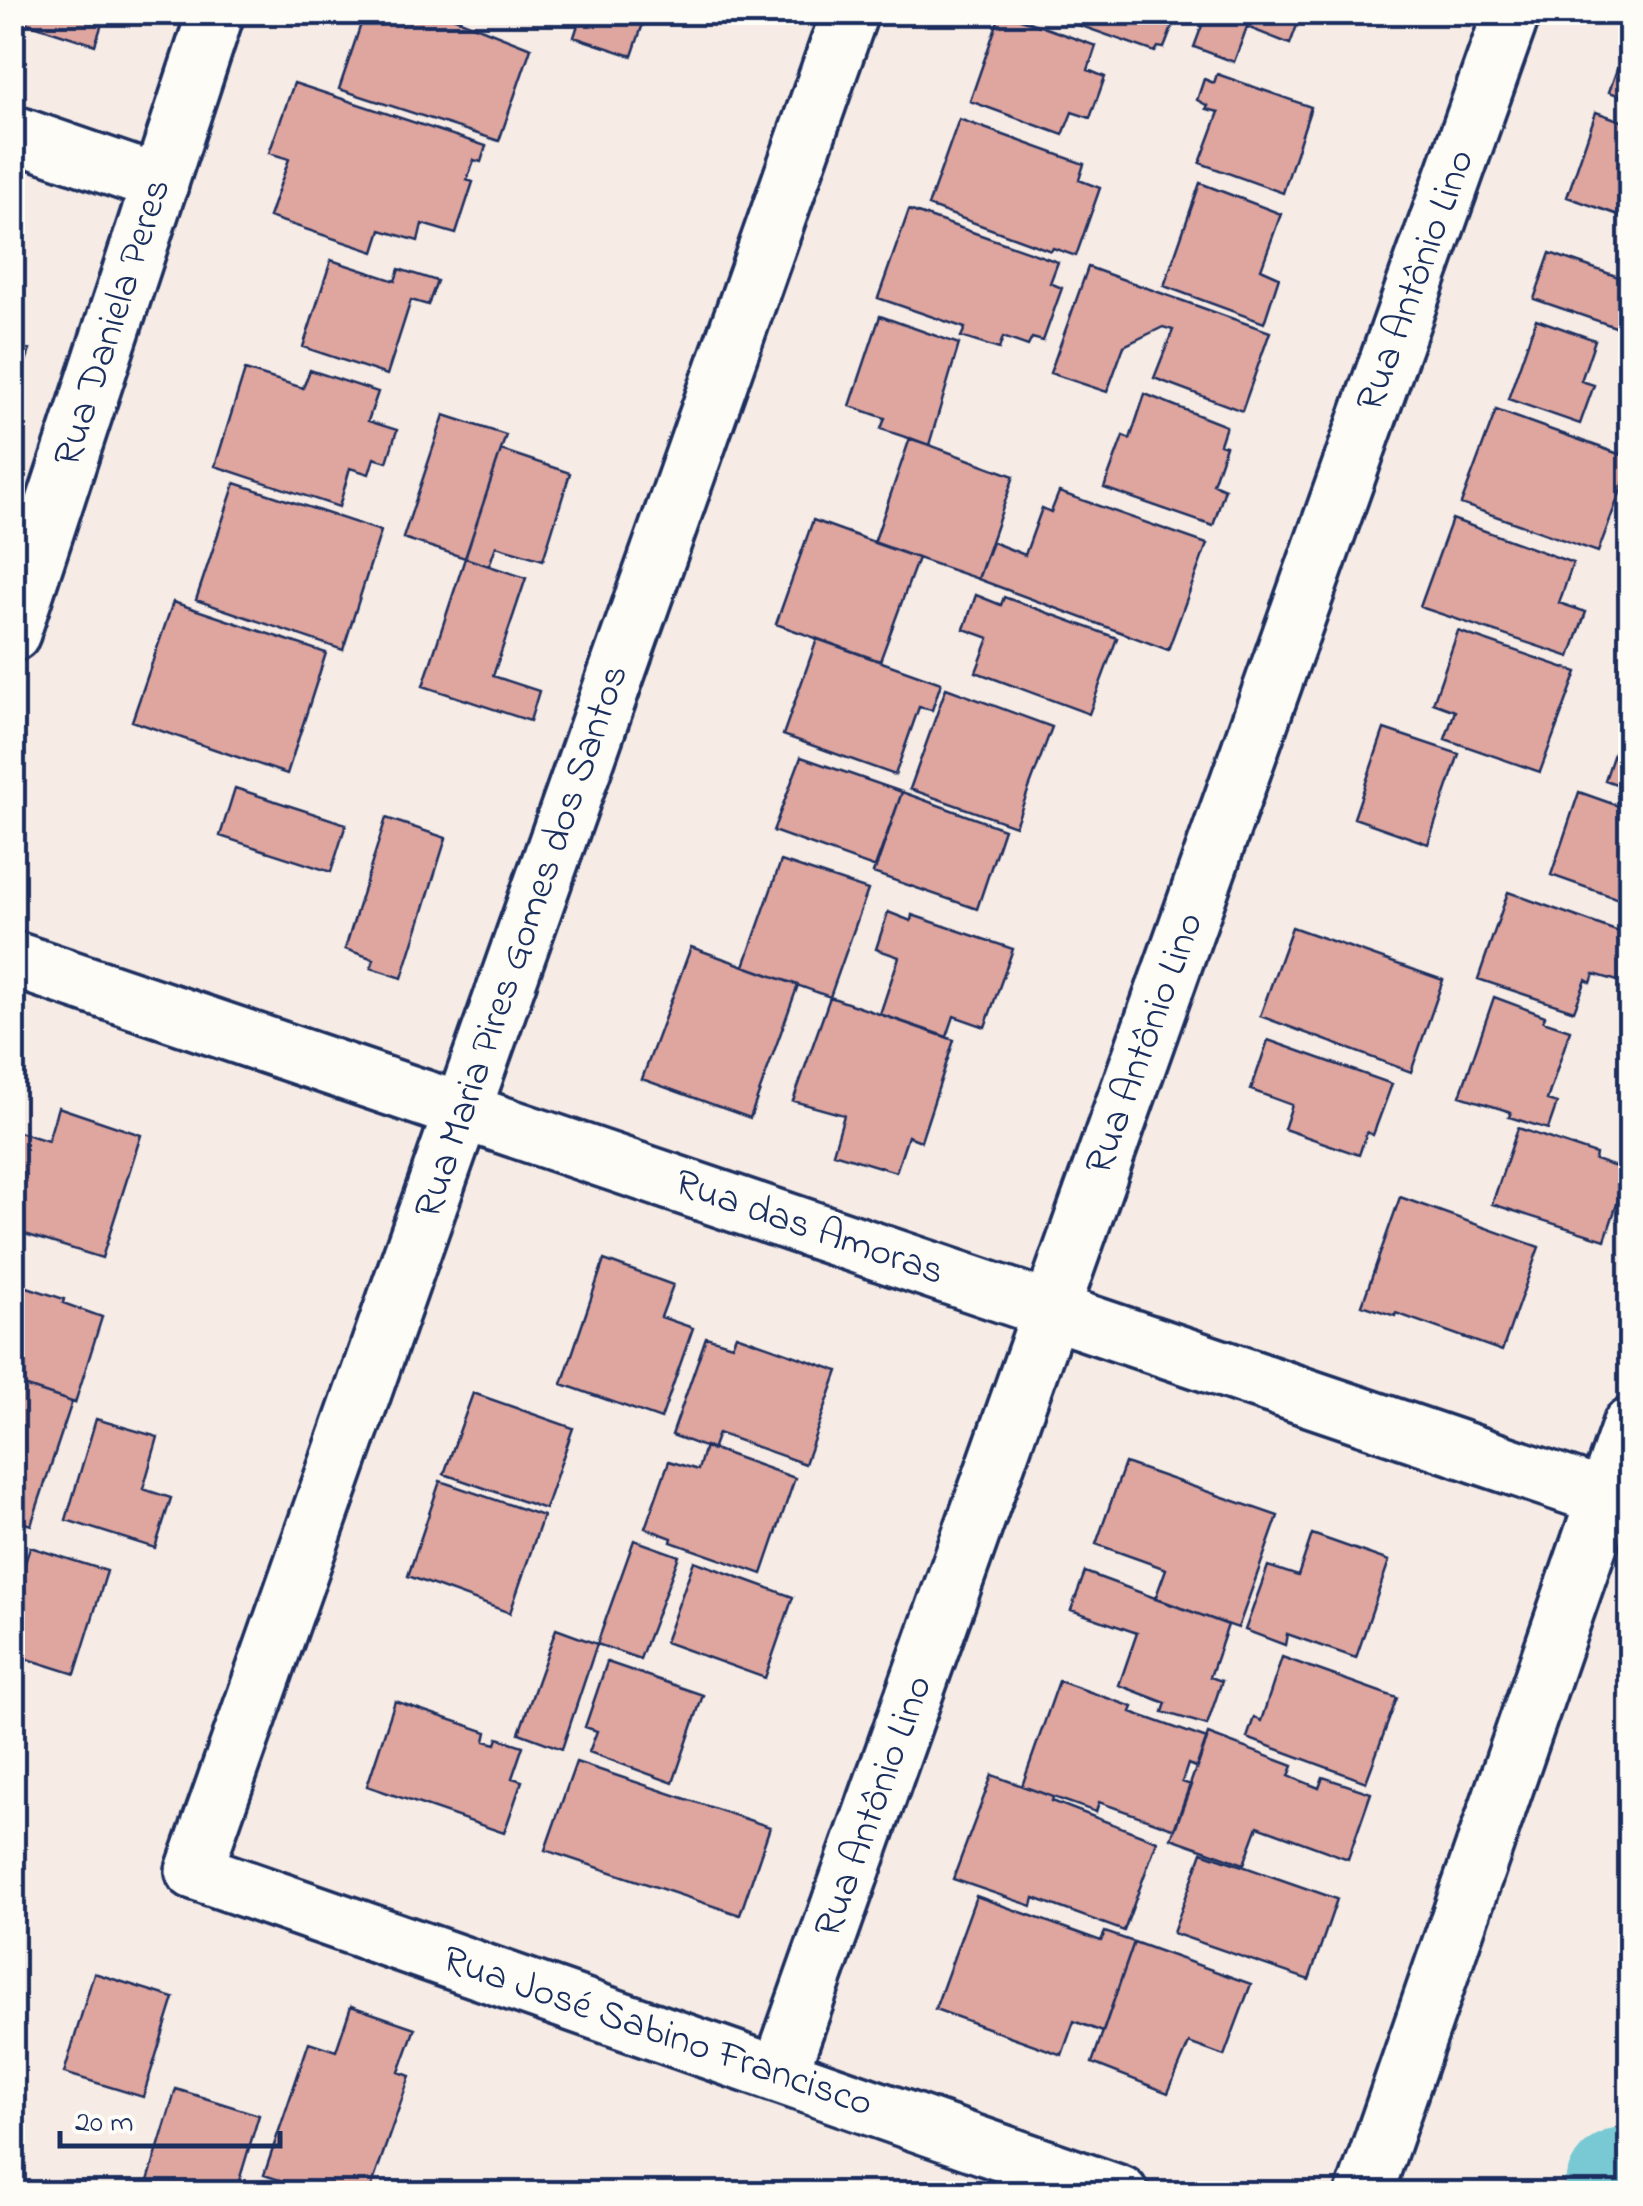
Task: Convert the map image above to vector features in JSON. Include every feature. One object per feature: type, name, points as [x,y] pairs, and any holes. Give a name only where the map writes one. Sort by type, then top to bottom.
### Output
[{"type":"street","name":"Rua Daniela Peres","points":[[12,633],[216,12]]},
{"type":"street","name":"Rua Maria Pires Gomes dos Santos","points":[[194,1872],[850,12]]},
{"type":"street","name":"Rua Antônio Lino","points":[[779,2075],[1512,12]]},
{"type":"street","points":[[12,133],[160,184]]},
{"type":"street","name":"Rua das Amoras","points":[[12,959],[1618,1502]]},
{"type":"street","points":[[1364,2194],[1618,1502],[1630,1426]]},
{"type":"street","name":"Rua José Sabino Francisco","points":[[194,1872],[1120,2194]]},
{"type":"building","points":[[12,12],[106,12],[95,45],[12,18]]},
{"type":"building","points":[[365,12],[440,12],[531,48],[499,141],[339,89]]},
{"type":"building","points":[[582,12],[647,12],[632,56],[574,37]]},
{"type":"building","points":[[1001,12],[1096,46],[1088,70],[1105,77],[1090,118],[1072,112],[1063,135],[970,101]]},
{"type":"building","points":[[1054,12],[1178,12],[1164,48],[1158,47],[1155,52],[1053,16]]},
{"type":"building","points":[[1207,12],[1302,12],[1290,44],[1247,27],[1234,62],[1194,47]]},
{"type":"building","points":[[1630,32],[1630,99],[1609,92]]},
{"type":"building","points":[[1217,74],[1311,107],[1283,193],[1200,163],[1219,112],[1206,109],[1208,106],[1197,100],[1204,79],[1214,83]]},
{"type":"building","points":[[294,83],[486,146],[481,162],[474,160],[467,180],[473,182],[456,234],[422,224],[418,241],[381,230],[374,252],[269,217],[289,159],[269,153]]},
{"type":"building","points":[[1596,112],[1630,124],[1630,219],[1567,197]]},
{"type":"building","points":[[959,119],[1084,164],[1079,180],[1100,188],[1076,256],[1053,248],[1051,251],[928,206]]},
{"type":"building","points":[[1200,183],[1281,214],[1261,269],[1279,277],[1264,323],[1164,286]]},
{"type":"building","points":[[909,210],[1058,262],[1050,283],[1062,288],[1043,341],[1032,338],[1028,346],[1003,337],[999,349],[961,337],[965,328],[878,298]]},
{"type":"building","points":[[1550,253],[1630,281],[1630,332],[1534,299]]},
{"type":"building","points":[[331,260],[395,281],[399,269],[437,281],[428,305],[411,300],[387,375],[303,347]]},
{"type":"building","points":[[1088,267],[1270,332],[1242,411],[1154,378],[1173,330],[1163,327],[1124,346],[1107,392],[1050,373]]},
{"type":"building","points":[[880,316],[959,344],[929,445],[881,429],[885,418],[850,406]]},
{"type":"building","points":[[1536,319],[1595,340],[1581,381],[1594,385],[1580,424],[1508,399]]},
{"type":"building","points":[[12,345],[30,350],[15,393],[12,393]]},
{"type":"building","points":[[245,370],[303,388],[310,370],[378,392],[368,421],[397,430],[387,462],[374,458],[369,474],[350,468],[339,507],[215,466]]},
{"type":"building","points":[[12,393],[25,397],[12,434]]},
{"type":"building","points":[[1145,394],[1226,426],[1220,444],[1226,446],[1213,484],[1225,489],[1213,526],[1104,488],[1123,436],[1130,439]]},
{"type":"building","points":[[1496,410],[1630,458],[1598,552],[1461,504]]},
{"type":"building","points":[[444,415],[506,435],[465,558],[403,538]]},
{"type":"building","points":[[910,438],[1014,476],[978,579],[874,543]]},
{"type":"building","points":[[501,450],[570,473],[543,560],[496,546],[489,566],[465,558]]},
{"type":"building","points":[[235,483],[381,531],[343,650],[196,600]]},
{"type":"building","points":[[1059,492],[1207,544],[1168,650],[978,579],[992,542],[1025,555],[1042,508],[1051,512]]},
{"type":"building","points":[[1452,519],[1573,563],[1559,603],[1586,612],[1570,657],[1420,607]]},
{"type":"building","points":[[813,520],[918,558],[880,661],[776,624]]},
{"type":"building","points":[[465,558],[526,578],[493,676],[539,691],[530,721],[423,686]]},
{"type":"building","points":[[976,595],[1001,605],[1004,597],[1117,638],[1089,714],[976,672],[989,638],[964,629]]},
{"type":"building","points":[[173,602],[326,653],[287,774],[132,721]]},
{"type":"building","points":[[1458,631],[1577,672],[1540,772],[1445,739],[1455,711],[1433,703]]},
{"type":"building","points":[[1630,636],[1630,674],[1619,669]]},
{"type":"building","points":[[817,639],[941,683],[932,710],[919,707],[895,775],[783,735]]},
{"type":"building","points":[[946,688],[1052,727],[1015,826],[910,789]]},
{"type":"building","points":[[1630,706],[1630,789],[1605,780]]},
{"type":"building","points":[[1384,729],[1459,754],[1428,844],[1354,818]]},
{"type":"building","points":[[801,757],[902,792],[876,868],[773,831]]},
{"type":"building","points":[[235,788],[346,824],[331,872],[220,836]]},
{"type":"building","points":[[902,792],[1004,829],[977,909],[873,873]]},
{"type":"building","points":[[1579,792],[1630,810],[1630,903],[1551,875]]},
{"type":"building","points":[[386,818],[446,838],[402,978],[371,968],[374,959],[345,949]]},
{"type":"building","points":[[781,861],[868,890],[830,997],[744,966]]},
{"type":"building","points":[[1508,892],[1630,936],[1630,953],[1621,982],[1594,974],[1591,983],[1586,980],[1574,1011],[1478,979]]},
{"type":"building","points":[[888,912],[911,921],[912,915],[1013,949],[985,1027],[954,1016],[947,1037],[880,1014],[899,957],[876,949]]},
{"type":"building","points":[[1292,927],[1443,980],[1411,1072],[1260,1016]]},
{"type":"building","points":[[691,947],[798,985],[750,1118],[642,1079]]},
{"type":"building","points":[[830,997],[954,1040],[921,1141],[908,1136],[896,1172],[833,1153],[844,1115],[793,1101]]},
{"type":"building","points":[[1494,997],[1570,1030],[1547,1100],[1557,1103],[1548,1129],[1460,1096]]},
{"type":"building","points":[[1268,1040],[1392,1084],[1373,1135],[1367,1132],[1359,1155],[1284,1129],[1292,1105],[1251,1090]]},
{"type":"building","points":[[58,1107],[141,1135],[102,1258],[12,1230],[12,1130],[48,1141]]},
{"type":"building","points":[[1518,1128],[1596,1154],[1595,1160],[1628,1171],[1605,1240],[1492,1204]]},
{"type":"building","points":[[1400,1197],[1539,1247],[1502,1351],[1396,1313],[1395,1316],[1362,1305]]},
{"type":"building","points":[[604,1260],[673,1285],[661,1317],[693,1328],[661,1419],[562,1384]]},
{"type":"building","points":[[12,1282],[64,1299],[63,1303],[102,1317],[75,1403],[12,1382]]},
{"type":"building","points":[[736,1335],[838,1371],[805,1464],[718,1433],[712,1450],[672,1435],[706,1337],[732,1345]]},
{"type":"building","points":[[12,1382],[72,1402],[31,1525],[12,1519]]},
{"type":"building","points":[[473,1393],[573,1428],[545,1509],[444,1474]]},
{"type":"building","points":[[96,1419],[158,1437],[143,1489],[171,1498],[155,1548],[66,1520]]},
{"type":"building","points":[[705,1446],[795,1478],[762,1574],[671,1542],[672,1538],[645,1528],[669,1461],[698,1470]]},
{"type":"building","points":[[1125,1463],[1278,1516],[1238,1628],[1155,1599],[1166,1569],[1096,1544]]},
{"type":"building","points":[[440,1481],[543,1516],[510,1613],[408,1576]]},
{"type":"building","points":[[1312,1534],[1389,1561],[1356,1658],[1287,1634],[1285,1645],[1245,1630],[1268,1566],[1298,1576]]},
{"type":"building","points":[[634,1540],[679,1556],[640,1659],[597,1644]]},
{"type":"building","points":[[30,1547],[107,1571],[75,1674],[12,1654],[12,1604]]},
{"type":"building","points":[[694,1561],[793,1597],[765,1678],[665,1642]]},
{"type":"building","points":[[1085,1572],[1228,1625],[1210,1677],[1222,1681],[1207,1725],[1163,1712],[1166,1703],[1119,1685],[1137,1633],[1071,1610]]},
{"type":"building","points":[[556,1629],[597,1644],[562,1749],[519,1733]]},
{"type":"building","points":[[1282,1657],[1397,1698],[1366,1782],[1247,1738],[1254,1717],[1261,1721]]},
{"type":"building","points":[[607,1662],[703,1695],[673,1783],[589,1752],[597,1731],[585,1727]]},
{"type":"building","points":[[1059,1681],[1207,1739],[1197,1768],[1188,1764],[1182,1782],[1191,1785],[1175,1829],[1099,1802],[1096,1812],[1022,1786]]},
{"type":"building","points":[[395,1701],[487,1732],[485,1741],[496,1744],[498,1738],[523,1746],[512,1778],[522,1781],[504,1833],[367,1786]]},
{"type":"building","points":[[1208,1734],[1293,1766],[1289,1776],[1319,1788],[1323,1777],[1371,1793],[1348,1859],[1258,1826],[1244,1864],[1171,1838]]},
{"type":"building","points":[[576,1762],[770,1827],[740,1915],[545,1850]]},
{"type":"building","points":[[992,1775],[1157,1841],[1124,1931],[1034,1898],[1032,1906],[953,1879]]},
{"type":"building","points":[[1202,1852],[1337,1899],[1309,1980],[1173,1933]]},
{"type":"building","points":[[976,1896],[1101,1941],[1105,1932],[1134,1942],[1103,2032],[1074,2021],[1062,2055],[935,2009]]},
{"type":"building","points":[[1134,1942],[1251,1984],[1224,2056],[1189,2043],[1168,2093],[1092,2063]]},
{"type":"building","points":[[94,1973],[174,1998],[143,2097],[64,2073]]},
{"type":"building","points":[[351,2006],[415,2028],[399,2072],[410,2076],[369,2194],[322,2194],[264,2175],[309,2042],[336,2051]]},
{"type":"building","points":[[176,2089],[259,2115],[235,2194],[144,2194]]}]
